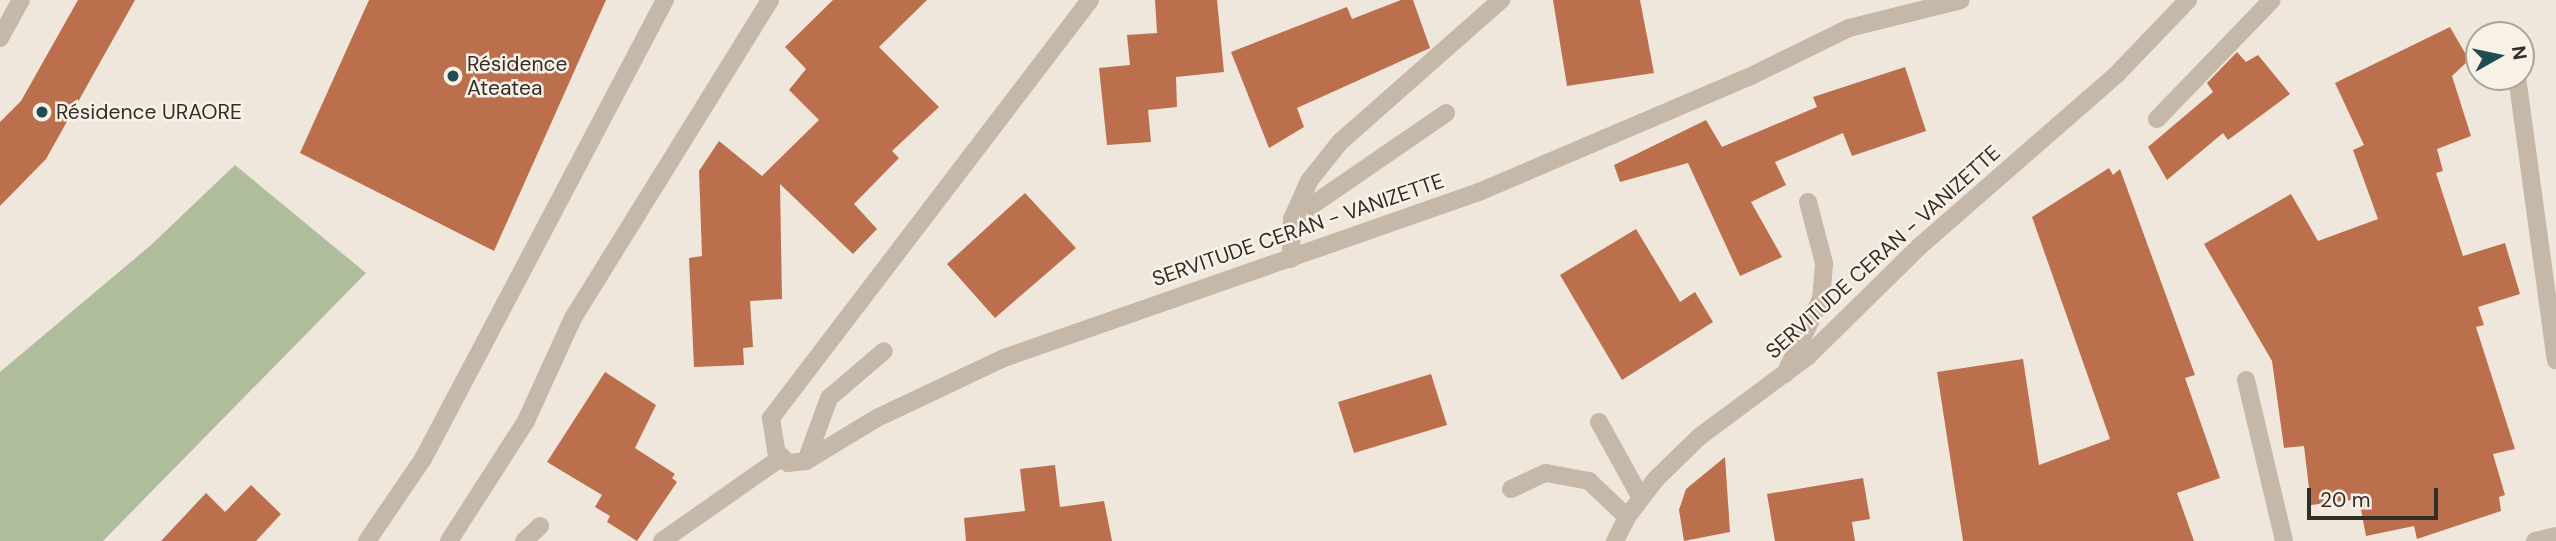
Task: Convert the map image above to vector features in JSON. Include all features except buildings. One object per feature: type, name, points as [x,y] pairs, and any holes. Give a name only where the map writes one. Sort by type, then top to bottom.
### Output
[{"type":"street","points":[[0,38],[21,0]]},
{"type":"street","points":[[367,541],[423,459],[665,0]]},
{"type":"street","points":[[449,541],[526,421],[573,318],[770,0]]},
{"type":"street","points":[[884,351],[829,398],[806,461],[788,463],[776,451],[771,418],[824,343],[1090,0]]},
{"type":"street","points":[[1291,259],[1292,219],[1309,181],[1339,142],[1501,0]]},
{"type":"street","name":"SERVITUDE CERAN - VANIZETTE","points":[[1615,541],[1627,517],[1641,498],[1699,437],[1785,374],[1920,246],[2116,74],[2188,0]]},
{"type":"street","points":[[2157,119],[2272,0]]},
{"type":"street","name":"SERVITUDE CERAN - VANIZETTE","points":[[806,461],[877,418],[1004,358],[1160,300],[1291,259],[1479,192],[1749,77],[1849,28],[1956,1]]},
{"type":"street","points":[[2518,91],[2556,360]]},
{"type":"street","points":[[1292,219],[1446,113]]},
{"type":"street","points":[[1785,374],[1821,299],[1824,263],[1808,202]]},
{"type":"street","points":[[2246,380],[2284,541]]},
{"type":"street","points":[[1599,422],[1641,498]]},
{"type":"street","points":[[662,541],[782,457]]},
{"type":"street","points":[[1511,489],[1546,473],[1589,481],[1627,517]]},
{"type":"street","points":[[524,541],[540,526]]},
{"type":"street","points":[[2535,541],[2556,536]]},
{"type":"green space","points":[[235,165],[366,273],[103,541],[0,541],[0,372],[151,245]]},
{"type":"place","name":"Résidence Ateatea","points":[[453,76]]},
{"type":"place","name":"Résidence URAORE","points":[[42,112]]}]
